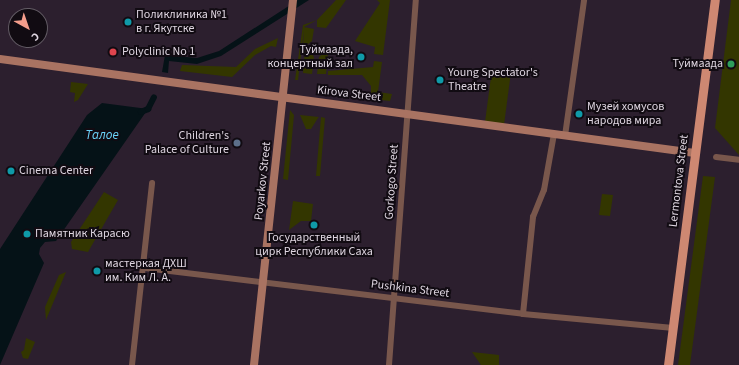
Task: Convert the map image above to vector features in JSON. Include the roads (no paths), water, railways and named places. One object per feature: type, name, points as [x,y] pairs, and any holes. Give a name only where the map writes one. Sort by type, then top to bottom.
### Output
[{"type":"main road","name":"Poyarkov Street","points":[[254,365],[265,284],[293,0]]},
{"type":"main road","name":"Lermontova Street","points":[[668,365],[715,0]]},
{"type":"main road","name":"Kirova Street","points":[[0,59],[283,99],[408,114],[695,153]]},
{"type":"street","name":"Gorkogo Street","points":[[388,365],[395,298],[416,0]]},
{"type":"street","points":[[565,136],[584,0]]},
{"type":"street","points":[[523,314],[533,217],[544,190],[554,134]]},
{"type":"street","points":[[716,158],[739,160]]},
{"type":"street","points":[[132,365],[145,268],[152,183]]},
{"type":"street","name":"Pushkina Street","points":[[145,268],[265,284],[523,314],[672,328]]},
{"type":"water","points":[[298,0],[309,0],[221,56],[197,64],[169,61],[168,73],[162,72],[165,55],[197,58],[219,51]]},
{"type":"water","name":"Талое","points":[[102,103],[148,109],[56,241],[45,242],[40,248],[39,254],[44,263],[0,365],[0,249],[87,115]]},
{"type":"waterway","points":[[141,112],[148,109],[154,97]]},
{"type":"place","name":"Поликлиника №1 в г. Якутске","points":[[128,22]]},
{"type":"place","name":"Polyclinic No 1","points":[[113,52]]},
{"type":"place","name":"Туймаада, концертный зал","points":[[361,57]]},
{"type":"place","name":"Туймаада","points":[[731,64]]},
{"type":"place","name":"Young Spectator's Theatre","points":[[440,80]]},
{"type":"place","name":"Музей хомусов народов мира","points":[[579,114]]},
{"type":"place","name":"Children's Palace of Culture","points":[[237,143]]},
{"type":"place","name":"Cinema Center","points":[[11,171]]},
{"type":"place","name":"Государственный цирк Республики Саха","points":[[314,225]]},
{"type":"place","name":"Памятник Карасю","points":[[27,234]]},
{"type":"place","name":"мастеркая ДХШ им. Ким Л. А.","points":[[97,271]]}]
